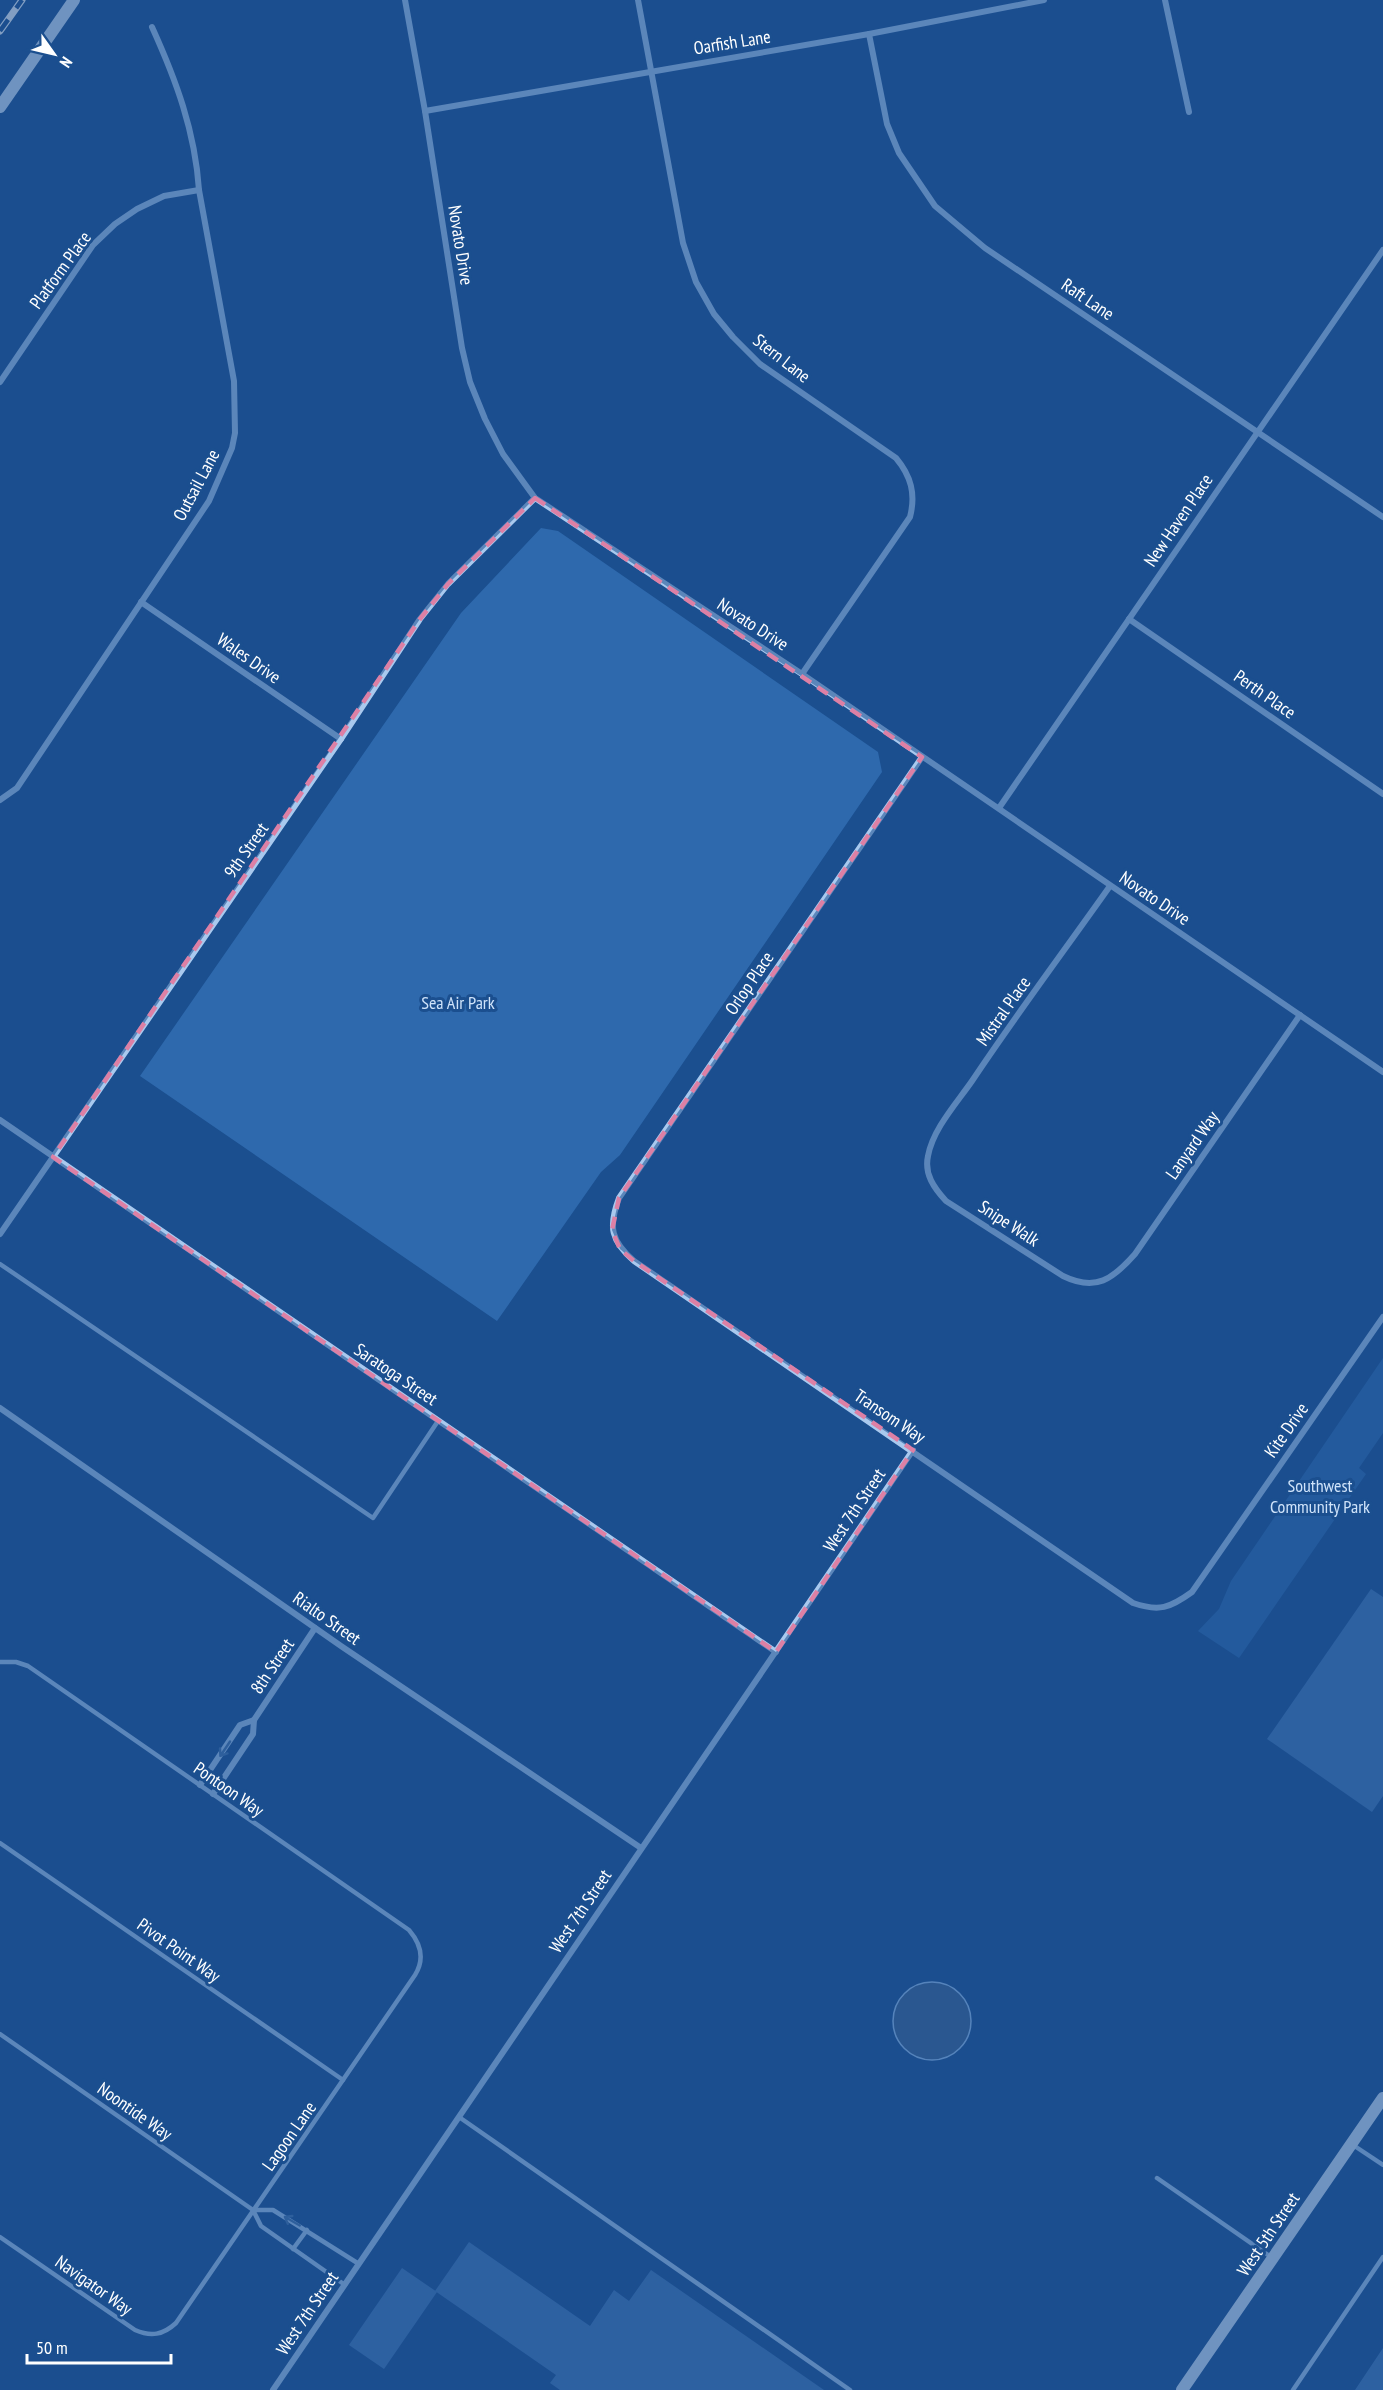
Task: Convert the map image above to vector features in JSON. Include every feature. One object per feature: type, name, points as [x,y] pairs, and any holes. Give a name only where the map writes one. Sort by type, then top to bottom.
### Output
[{"type":"main road","points":[[0,107],[74,0]]},
{"type":"main road","name":"West 5th Street","points":[[1182,2390],[1383,2098]]},
{"type":"street","name":"Novato Drive","points":[[405,0],[462,348],[470,382],[503,454],[535,498],[802,674],[1383,1072]]},
{"type":"street","name":"Stern Lane","points":[[638,0],[683,243],[696,282],[714,314],[733,337],[760,363],[896,458],[906,470],[910,480],[913,503],[910,517],[802,674]]},
{"type":"street","name":"Oarfish Lane","points":[[425,111],[869,34],[1044,0]]},
{"type":"street","points":[[1166,0],[1189,112]]},
{"type":"street","name":"Outsail Lane","points":[[0,800],[17,788],[209,501],[232,448],[235,433],[234,381],[199,190],[197,159],[188,120],[171,69],[152,27]]},
{"type":"street","name":"Raft Lane","points":[[869,34],[887,124],[899,153],[935,206],[985,248],[1383,517]]},
{"type":"street","name":"Platform Place","points":[[0,382],[93,245],[115,224],[137,208],[164,196],[199,190]]},
{"type":"street","name":"New Haven Place","points":[[999,808],[1383,250]]},
{"type":"street","name":"9th Street","points":[[0,1234],[341,739],[420,618],[448,584],[535,498]]},
{"type":"street","name":"Wales Drive","points":[[141,602],[341,739]]},
{"type":"street","name":"Perth Place","points":[[1129,619],[1383,794]]},
{"type":"street","name":"Orlop Place","points":[[612,1230],[612,1215],[619,1198],[922,757]]},
{"type":"street","name":"Mistral Place","points":[[928,1158],[931,1144],[970,1083],[1110,886]]},
{"type":"street","name":"Lanyard Way","points":[[1101,1283],[1120,1270],[1135,1254],[1300,1016]]},
{"type":"street","name":"Saratoga Street","points":[[0,1120],[776,1652]]},
{"type":"street","name":"Snipe Walk","points":[[928,1158],[929,1176],[937,1191],[946,1201],[1063,1276],[1077,1283],[1101,1283]]},
{"type":"street","name":"Transom Way","points":[[612,1230],[620,1249],[634,1261],[913,1450],[1133,1603],[1149,1608],[1164,1608]]},
{"type":"street","name":"Kite Drive","points":[[1164,1608],[1176,1604],[1192,1592],[1383,1317]]},
{"type":"street","name":"Rialto Street","points":[[0,1408],[315,1628],[641,1848]]},
{"type":"street","name":"West 7th Street","points":[[273,2390],[913,1450]]},
{"type":"street","name":"8th Street","points":[[213,1794],[254,1734],[254,1720],[315,1628]]},
{"type":"street","name":"8th Street","points":[[200,1785],[240,1725],[254,1720]]},
{"type":"lane","points":[[0,1264],[373,1518],[438,1421]]},
{"type":"lane","name":"Pontoon Way","points":[[0,1662],[16,1662],[28,1666],[409,1930],[416,1937],[421,1950],[421,1963]]},
{"type":"lane","name":"Pivot Point Way","points":[[0,1843],[344,2080]]},
{"type":"lane","name":"Lagoon Lane","points":[[176,2323],[344,2080],[421,1963]]},
{"type":"lane","name":"Noontide Way","points":[[0,2034],[254,2210],[261,2226],[345,2285]]},
{"type":"lane","points":[[459,2117],[850,2390]]},
{"type":"lane","points":[[1352,2144],[1383,2165]]},
{"type":"lane","points":[[1157,2178],[1274,2258]]},
{"type":"lane","name":"Noontide Way","points":[[254,2210],[273,2210],[359,2264]]},
{"type":"lane","points":[[293,2249],[307,2230]]},
{"type":"lane","name":"Navigator Way","points":[[0,2237],[135,2330],[156,2335],[168,2331],[176,2323]]},
{"type":"lane","points":[[1293,2390],[1383,2258]]},
{"type":"highlighted area","points":[[535,498],[922,757],[619,1198],[612,1230],[620,1249],[634,1261],[913,1450],[776,1652],[53,1157],[420,619],[448,584]]},
{"type":"green space","name":"Sea Air Park","points":[[541,528],[558,531],[878,752],[882,772],[620,1155],[601,1172],[497,1321],[140,1076],[461,613]]},
{"type":"green space","name":"Southwest Community Park","points":[[1383,1358],[1383,1433],[1359,1468],[1366,1474],[1239,1658],[1198,1631],[1219,1609],[1231,1581]]},
{"type":"shaded area","points":[[924,1982],[940,1982],[954,1988],[965,1999],[971,2013],[971,2029],[965,2043],[954,2054],[940,2060],[924,2060],[910,2054],[899,2043],[893,2029],[893,2013],[899,1999],[910,1988]]},
{"type":"building","points":[[1371,1589],[1383,1597],[1383,1796],[1372,1812],[1267,1739]]},
{"type":"building","points":[[469,2242],[590,2326],[614,2290],[629,2301],[651,2270],[824,2390],[560,2390],[550,2383],[556,2375],[435,2291]]},
{"type":"building","points":[[402,2268],[437,2292],[384,2369],[349,2345]]},
{"type":"building","points":[[1383,2348],[1383,2390],[1355,2390]]},
{"type":"railway","points":[[0,31],[22,0]]}]
